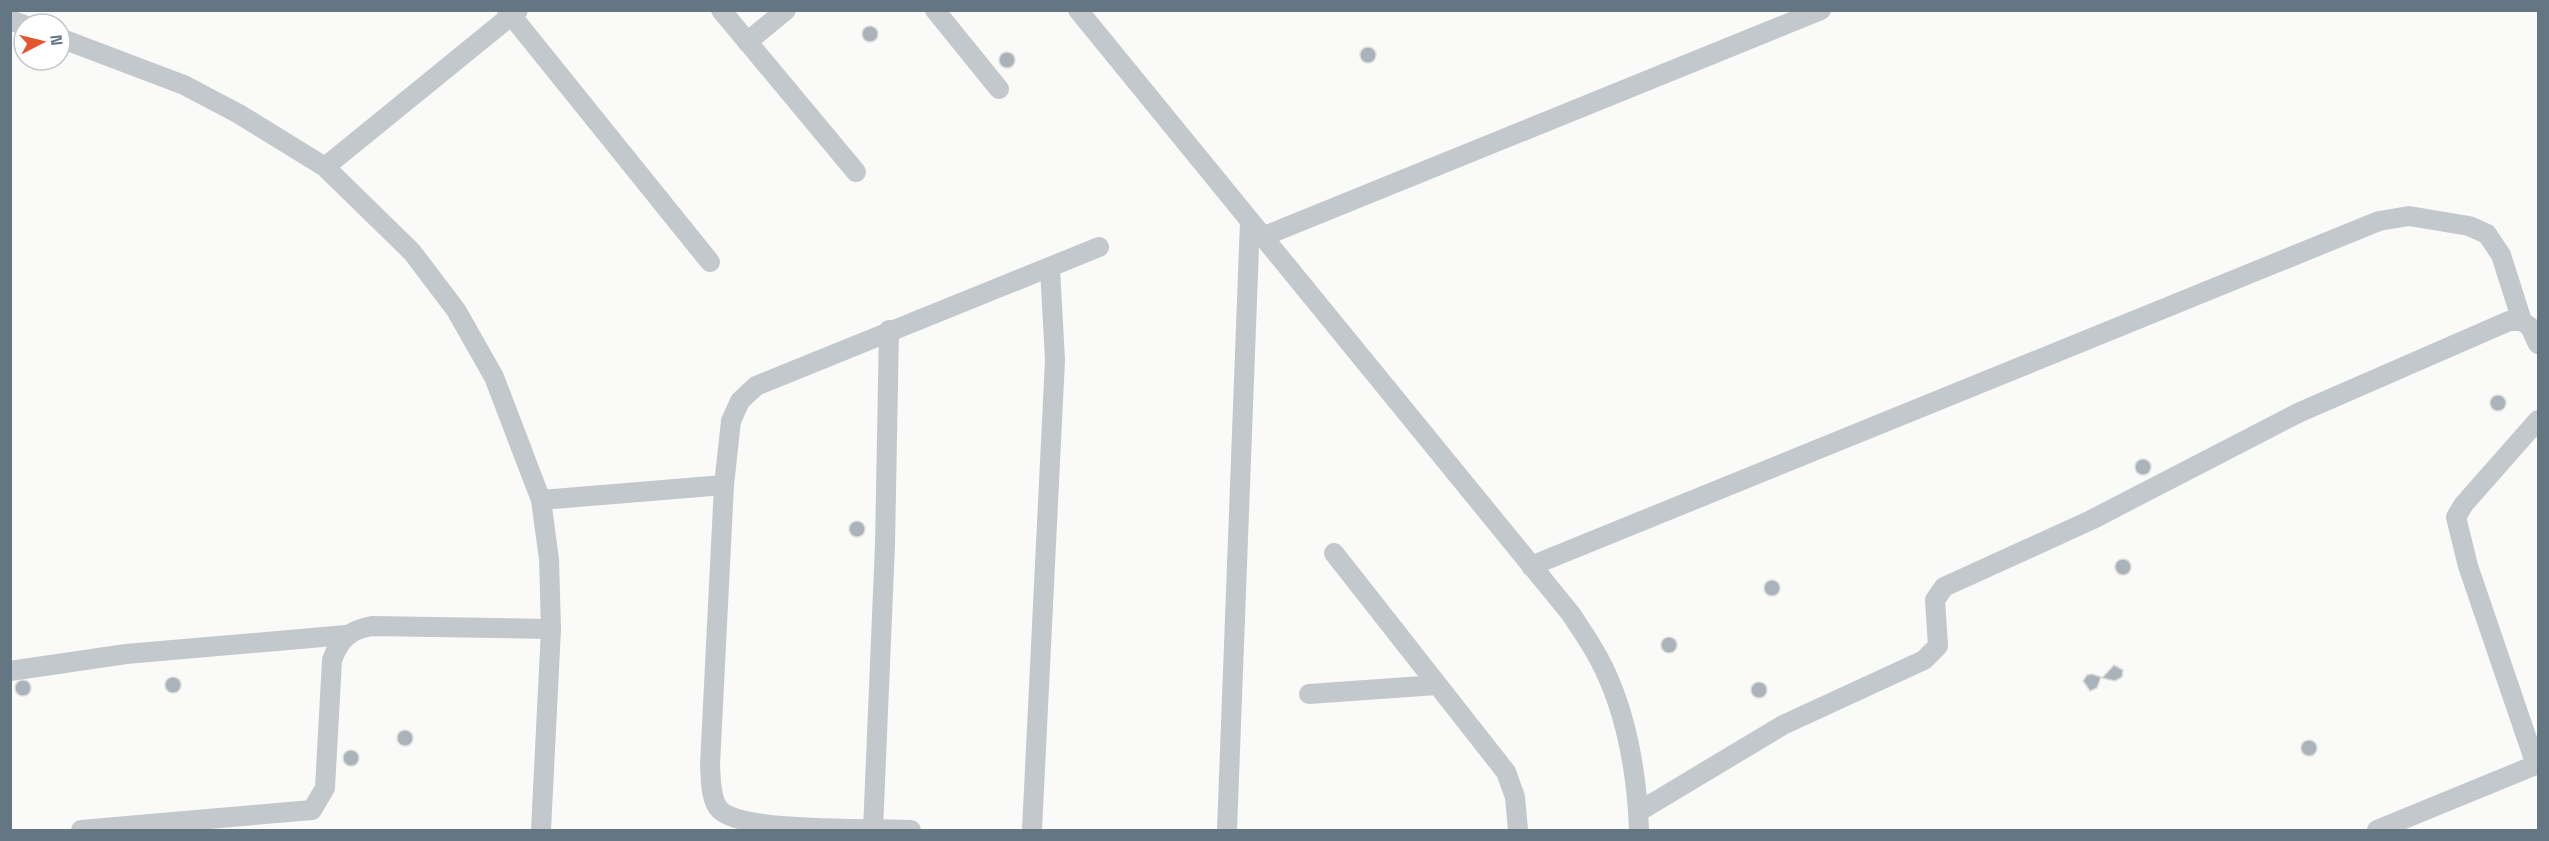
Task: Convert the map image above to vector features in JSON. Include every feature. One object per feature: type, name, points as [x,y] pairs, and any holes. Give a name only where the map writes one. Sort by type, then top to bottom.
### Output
[{"type":"street","points":[[721,10],[856,172]]},
{"type":"street","points":[[747,42],[786,10]]},
{"type":"street","points":[[935,10],[999,89]]},
{"type":"street","points":[[1077,10],[1570,614],[1599,657],[1616,697],[1630,753],[1638,821],[1783,725],[1923,660],[1938,646],[1935,600],[1944,587],[2091,520],[2298,413],[2510,321],[2522,321]]},
{"type":"street","points":[[1262,237],[1821,10]]},
{"type":"street","points":[[325,167],[512,12],[710,262]]},
{"type":"street","points":[[72,43],[184,85],[239,114],[325,167],[412,252],[456,310],[494,377],[541,500],[549,559],[550,629],[541,831]]},
{"type":"street","points":[[1531,566],[2379,221],[2409,216],[2469,226],[2487,234],[2501,255],[2522,321],[2530,327],[2538,344]]},
{"type":"street","points":[[1227,831],[1250,221]]},
{"type":"street","points":[[911,831],[764,825],[734,820],[718,808],[712,788],[710,765],[724,484],[731,421],[740,401],[756,386],[889,330],[1099,247]]},
{"type":"street","points":[[1032,831],[1055,360],[1050,268]]},
{"type":"street","points":[[873,829],[885,544],[889,330]]},
{"type":"street","points":[[2377,831],[2537,765],[2468,566],[2456,517],[2464,504],[2538,420]]},
{"type":"street","points":[[541,500],[724,484]]},
{"type":"street","points":[[1334,553],[1436,686],[1506,772],[1515,797],[1518,831]]},
{"type":"street","points":[[81,831],[312,810],[325,788],[332,660],[338,644],[346,635],[359,628],[372,626],[550,629]]},
{"type":"street","points":[[10,671],[126,654],[346,635]]},
{"type":"street","points":[[1309,694],[1436,686]]},
{"type":"building","points":[[870,26],[876,28],[878,34],[876,40],[870,42],[864,40],[862,34],[864,28]]},
{"type":"building","points":[[1368,47],[1374,49],[1376,55],[1374,61],[1368,63],[1362,61],[1360,55],[1362,49]]},
{"type":"building","points":[[1007,52],[1013,54],[1015,60],[1013,66],[1007,68],[1001,66],[999,60],[1001,54]]},
{"type":"building","points":[[2498,395],[2504,397],[2506,403],[2504,409],[2498,411],[2492,409],[2490,403],[2492,397]]},
{"type":"building","points":[[2143,459],[2149,461],[2151,467],[2149,473],[2143,475],[2137,473],[2135,467],[2137,461]]},
{"type":"building","points":[[857,521],[863,523],[865,529],[863,535],[857,537],[851,535],[849,529],[851,523]]},
{"type":"building","points":[[2123,559],[2129,561],[2131,567],[2129,573],[2123,575],[2117,573],[2115,567],[2117,561]]},
{"type":"building","points":[[1772,580],[1778,582],[1780,588],[1778,594],[1772,596],[1766,594],[1764,588],[1766,582]]},
{"type":"building","points":[[1669,637],[1675,639],[1677,645],[1675,651],[1669,653],[1663,651],[1661,645],[1663,639]]},
{"type":"building","points":[[2114,665],[2123,670],[2122,677],[2115,681],[2102,678]]},
{"type":"building","points":[[2087,675],[2101,677],[2097,688],[2090,691],[2083,681]]},
{"type":"building","points":[[173,677],[179,679],[181,685],[179,691],[173,693],[167,691],[165,685],[167,679]]},
{"type":"building","points":[[23,680],[29,682],[31,688],[29,694],[23,696],[17,694],[15,688],[17,682]]},
{"type":"building","points":[[1759,682],[1765,684],[1767,690],[1765,696],[1759,698],[1753,696],[1751,690],[1753,684]]},
{"type":"building","points":[[405,730],[411,732],[413,738],[411,744],[405,746],[399,744],[397,738],[399,732]]},
{"type":"building","points":[[2309,740],[2315,742],[2317,748],[2315,754],[2309,756],[2303,754],[2301,748],[2303,742]]},
{"type":"building","points":[[351,750],[357,752],[359,758],[357,764],[351,766],[345,764],[343,758],[345,752]]}]
